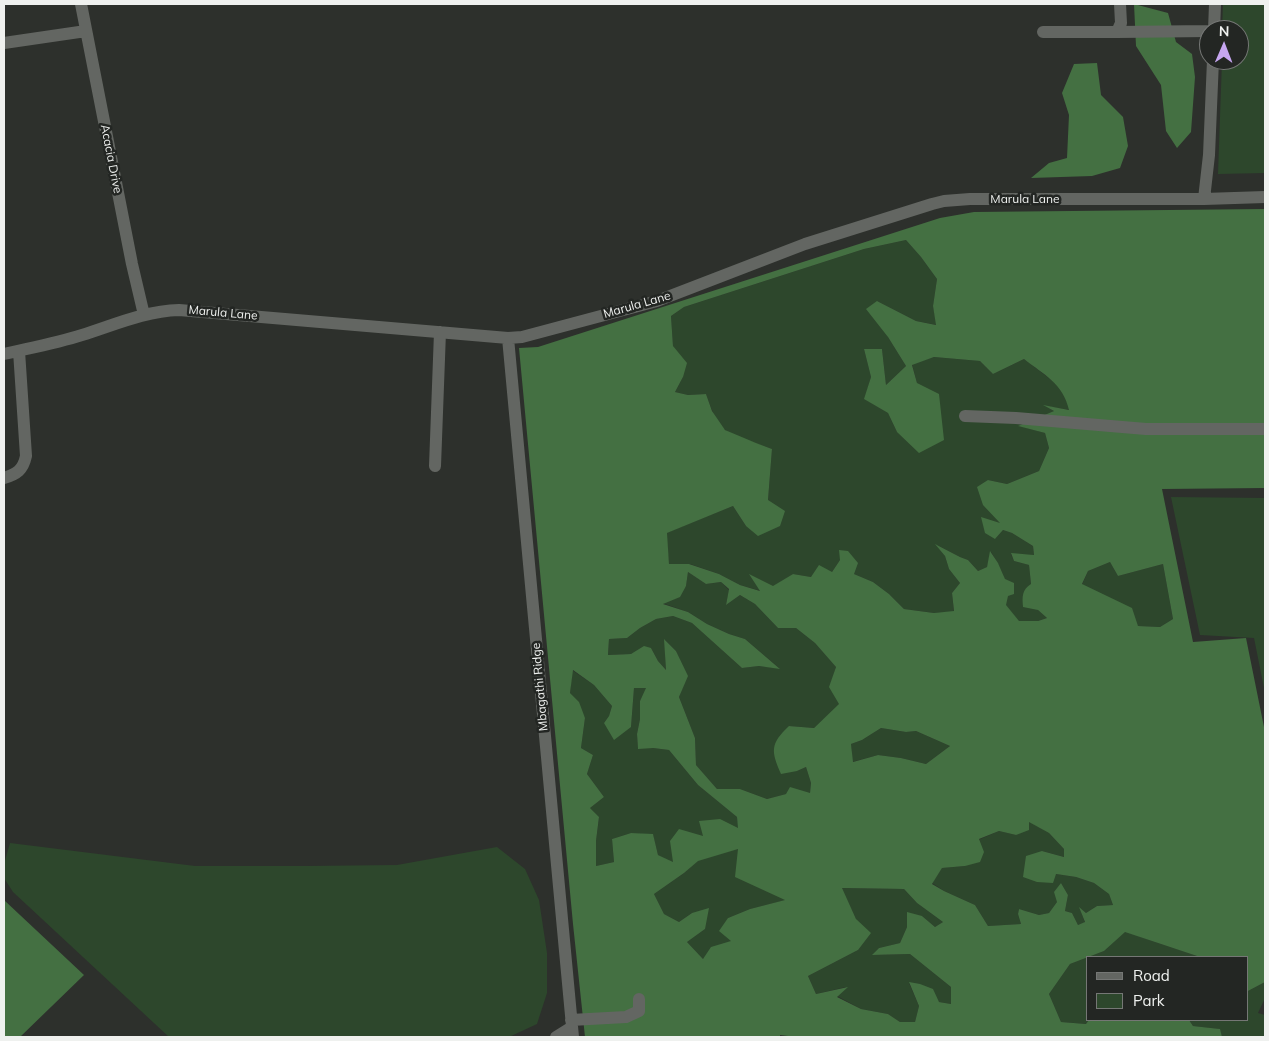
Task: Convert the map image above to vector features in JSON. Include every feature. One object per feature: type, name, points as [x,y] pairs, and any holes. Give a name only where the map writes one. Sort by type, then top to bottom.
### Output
[{"type":"street","name":"Acacia Drive","points":[[81,4],[132,264],[144,315]]},
{"type":"street","points":[[1117,32],[1121,23],[1120,4]]},
{"type":"street","points":[[1214,20],[1215,4]]},
{"type":"street","points":[[4,43],[86,31]]},
{"type":"street","points":[[1043,32],[1199,31]]},
{"type":"street","points":[[1204,199],[1209,155],[1213,70]]},
{"type":"street","name":"Marula Lane","points":[[4,354],[80,335],[163,310],[508,338],[522,337],[656,300],[805,244],[944,201],[970,199],[1204,199],[1265,197]]},
{"type":"street","points":[[435,466],[440,332]]},
{"type":"street","name":"Mbagathi Ridge","points":[[508,338],[572,1028]]},
{"type":"street","points":[[4,478],[13,475],[21,469],[25,464],[26,456],[19,351]]},
{"type":"street","points":[[965,416],[1016,418],[1146,429],[1265,429]]},
{"type":"street","points":[[556,1037],[572,1028],[626,1017],[639,1011],[639,999]]},
{"type":"green space","points":[[1134,4],[1168,13],[1176,42],[1192,54],[1195,77],[1191,132],[1177,148],[1166,131],[1161,85],[1136,46]]},
{"type":"green space","points":[[1223,4],[1265,4],[1265,173],[1218,174],[1222,70],[1249,70],[1249,20],[1222,20]]},
{"type":"green space","points":[[1097,63],[1101,95],[1123,117],[1128,146],[1120,168],[1092,176],[1031,178],[1049,163],[1067,158],[1069,115],[1062,93],[1074,64]]},
{"type":"green space","points":[[1265,209],[1265,488],[1162,489],[1193,642],[1246,638],[1265,732],[1265,982],[1249,990],[1249,956],[1197,956],[1125,932],[1104,951],[1086,956],[1086,958],[1070,964],[1049,994],[1061,1022],[1086,1024],[1088,1021],[1190,1021],[1193,1026],[1220,1029],[1222,1037],[796,1037],[780,1035],[780,1037],[585,1037],[519,348],[538,347],[940,218],[974,212]],"holes":[[[906,240],[937,279],[933,306],[936,325],[916,321],[877,301],[866,309],[888,337],[906,366],[886,385],[882,349],[864,349],[871,377],[864,399],[888,413],[897,432],[919,453],[944,440],[939,394],[917,383],[912,365],[934,357],[980,361],[993,374],[1024,359],[1052,380],[1066,401],[1069,410],[1043,405],[1054,411],[1018,426],[1045,433],[1049,448],[1039,471],[1007,484],[988,480],[977,487],[983,505],[1000,523],[981,517],[985,533],[995,539],[1003,530],[1012,533],[1033,546],[1034,555],[1011,553],[1014,561],[1029,565],[1031,584],[1023,594],[1023,607],[1038,610],[1047,618],[1038,621],[1019,621],[1006,605],[1008,596],[1014,594],[1014,583],[1005,579],[990,551],[987,567],[978,571],[968,560],[935,544],[945,556],[949,569],[960,583],[952,593],[954,611],[934,613],[904,609],[873,582],[854,574],[858,563],[848,551],[839,550],[840,560],[832,572],[819,565],[811,577],[793,574],[773,586],[749,574],[760,591],[740,585],[719,574],[689,564],[669,564],[667,533],[733,506],[746,526],[758,536],[780,526],[785,511],[768,500],[772,449],[725,430],[712,411],[706,394],[688,395],[675,392],[683,377],[687,363],[673,346],[671,316],[684,307],[864,249]],[[1110,562],[1118,576],[1163,564],[1173,619],[1160,627],[1138,626],[1132,608],[1082,584],[1088,571]],[[688,572],[706,584],[721,582],[729,589],[726,605],[740,595],[755,604],[778,628],[796,628],[815,643],[836,667],[829,687],[839,704],[814,728],[789,726],[775,743],[775,759],[781,774],[806,767],[811,783],[810,793],[790,787],[786,794],[767,799],[740,789],[717,789],[696,765],[695,738],[679,697],[688,676],[676,651],[664,639],[666,670],[658,661],[651,648],[644,646],[631,654],[608,655],[609,639],[627,638],[656,619],[673,616],[692,623],[742,668],[759,666],[780,669],[745,639],[707,624],[688,612],[663,604],[680,597],[686,586]],[[573,670],[594,685],[612,706],[609,716],[604,723],[614,740],[631,727],[634,688],[646,688],[640,701],[640,719],[637,734],[638,749],[669,750],[698,785],[737,817],[738,828],[720,819],[699,821],[703,836],[679,829],[670,841],[673,862],[658,855],[653,834],[631,833],[612,839],[614,862],[596,866],[596,841],[599,817],[590,808],[604,797],[587,774],[593,755],[581,748],[585,718],[579,702],[570,693]],[[881,728],[906,732],[916,731],[950,746],[926,764],[878,755],[853,762],[851,744],[862,740]],[[1029,822],[1049,833],[1064,849],[1064,857],[1042,851],[1026,856],[1023,877],[1037,882],[1053,883],[1056,874],[1076,877],[1094,883],[1109,894],[1113,905],[1097,906],[1086,913],[1079,907],[1085,922],[1078,925],[1072,913],[1065,911],[1068,895],[1061,883],[1054,892],[1057,902],[1049,913],[1039,915],[1019,909],[1018,914],[1021,924],[988,926],[975,905],[932,884],[942,868],[965,866],[980,862],[984,852],[979,839],[999,831],[1016,835],[1029,830]],[[738,849],[735,877],[785,900],[750,909],[728,918],[719,931],[731,941],[711,947],[703,959],[687,942],[705,929],[709,908],[692,913],[679,922],[664,914],[654,894],[698,861]],[[842,888],[904,889],[917,903],[943,922],[935,927],[922,916],[907,912],[907,927],[900,943],[879,948],[872,955],[910,954],[951,987],[951,1004],[939,1002],[933,989],[909,982],[919,1006],[915,1022],[900,1022],[888,1014],[861,1009],[837,997],[848,987],[816,994],[808,976],[858,950],[871,933],[856,919]]]},
{"type":"green space","points":[[906,240],[937,279],[933,306],[937,325],[916,321],[877,301],[888,337],[906,366],[886,385],[882,349],[864,349],[871,377],[865,399],[888,413],[897,432],[917,383],[912,364],[934,357],[980,361],[993,374],[1024,359],[1058,385],[1065,396],[1070,410],[1045,406],[1054,411],[1019,426],[1045,433],[1049,448],[1039,471],[1007,484],[988,480],[1001,524],[995,539],[1003,530],[1012,533],[1033,546],[1034,555],[1011,554],[1014,561],[1029,565],[1031,584],[1038,610],[1047,618],[1038,621],[1019,622],[1005,605],[1007,598],[1006,584],[991,552],[987,567],[978,571],[968,560],[937,545],[945,556],[949,569],[960,583],[952,593],[954,612],[934,613],[904,609],[889,594],[873,582],[854,574],[840,560],[832,572],[811,577],[793,574],[773,587],[750,575],[761,591],[740,585],[719,574],[690,564],[669,565],[666,533],[733,506],[746,526],[768,500],[772,449],[724,429],[715,417],[706,394],[688,395],[675,392],[683,377],[673,346],[671,316],[684,307],[864,249]]},
{"type":"green space","points":[[1171,497],[1265,498],[1265,693],[1254,638],[1200,635]]},
{"type":"green space","points":[[1110,562],[1118,576],[1163,564],[1173,619],[1160,627],[1138,626],[1082,585],[1088,571]]},
{"type":"green space","points":[[688,572],[706,584],[721,582],[729,590],[726,605],[740,595],[755,604],[778,628],[796,628],[815,643],[836,667],[830,687],[840,704],[814,728],[789,726],[797,771],[806,767],[811,783],[810,793],[786,794],[767,799],[740,789],[717,789],[696,765],[695,738],[679,697],[687,676],[676,651],[665,640],[666,670],[658,661],[651,648],[631,654],[608,655],[609,639],[627,638],[656,619],[673,616],[692,623],[742,668],[759,666],[779,668],[745,639],[707,624],[688,612],[662,603],[686,586]]},
{"type":"green space","points":[[572,670],[594,685],[612,706],[609,716],[604,723],[631,727],[634,688],[647,688],[640,701],[640,719],[637,734],[638,748],[669,750],[698,785],[737,817],[739,829],[703,836],[673,863],[658,855],[653,835],[631,833],[612,839],[614,862],[596,866],[596,841],[599,818],[590,808],[604,797],[587,774],[593,755],[581,748],[585,718],[570,693]]},
{"type":"green space","points":[[881,728],[906,732],[916,731],[950,746],[926,764],[878,755],[852,762],[851,744],[862,740]]},
{"type":"green space","points":[[1029,821],[1049,833],[1064,849],[1064,857],[1042,851],[1056,874],[1076,877],[1094,883],[1109,894],[1113,905],[1097,906],[1086,913],[1080,908],[1085,923],[1078,925],[1072,913],[1065,911],[1068,895],[1061,883],[1057,902],[1049,913],[1039,915],[1019,909],[1018,914],[1021,924],[988,926],[975,905],[944,891],[932,883],[942,868],[965,866],[978,840],[999,831],[1016,835]]},
{"type":"green space","points":[[10,843],[195,866],[397,865],[497,847],[525,869],[539,900],[547,953],[547,993],[537,1024],[509,1037],[169,1037],[13,892],[4,878],[4,864]]},
{"type":"green space","points":[[739,848],[786,900],[750,909],[728,918],[732,941],[703,959],[687,942],[705,929],[692,913],[679,922],[664,914],[654,894],[684,873],[698,860]]},
{"type":"green space","points":[[841,888],[904,889],[917,903],[943,922],[935,927],[922,916],[907,927],[900,943],[879,948],[873,955],[910,954],[951,987],[951,1004],[939,1002],[909,983],[919,1006],[915,1022],[900,1022],[888,1014],[861,1009],[837,996],[846,987],[816,994],[808,976],[858,950],[856,919]]},
{"type":"green space","points":[[4,900],[84,975],[20,1037],[4,1037]]},
{"type":"green space","points":[[1125,931],[1197,956],[1091,956],[1104,951]]},
{"type":"green space","points":[[1086,958],[1086,1021],[1088,1021],[1087,1024],[1061,1022],[1049,994],[1070,964]]},
{"type":"green space","points":[[1265,982],[1265,998],[1258,1013],[1265,1015],[1265,1037],[1222,1037],[1219,1029],[1193,1026],[1190,1021],[1249,1021],[1249,990]]}]
